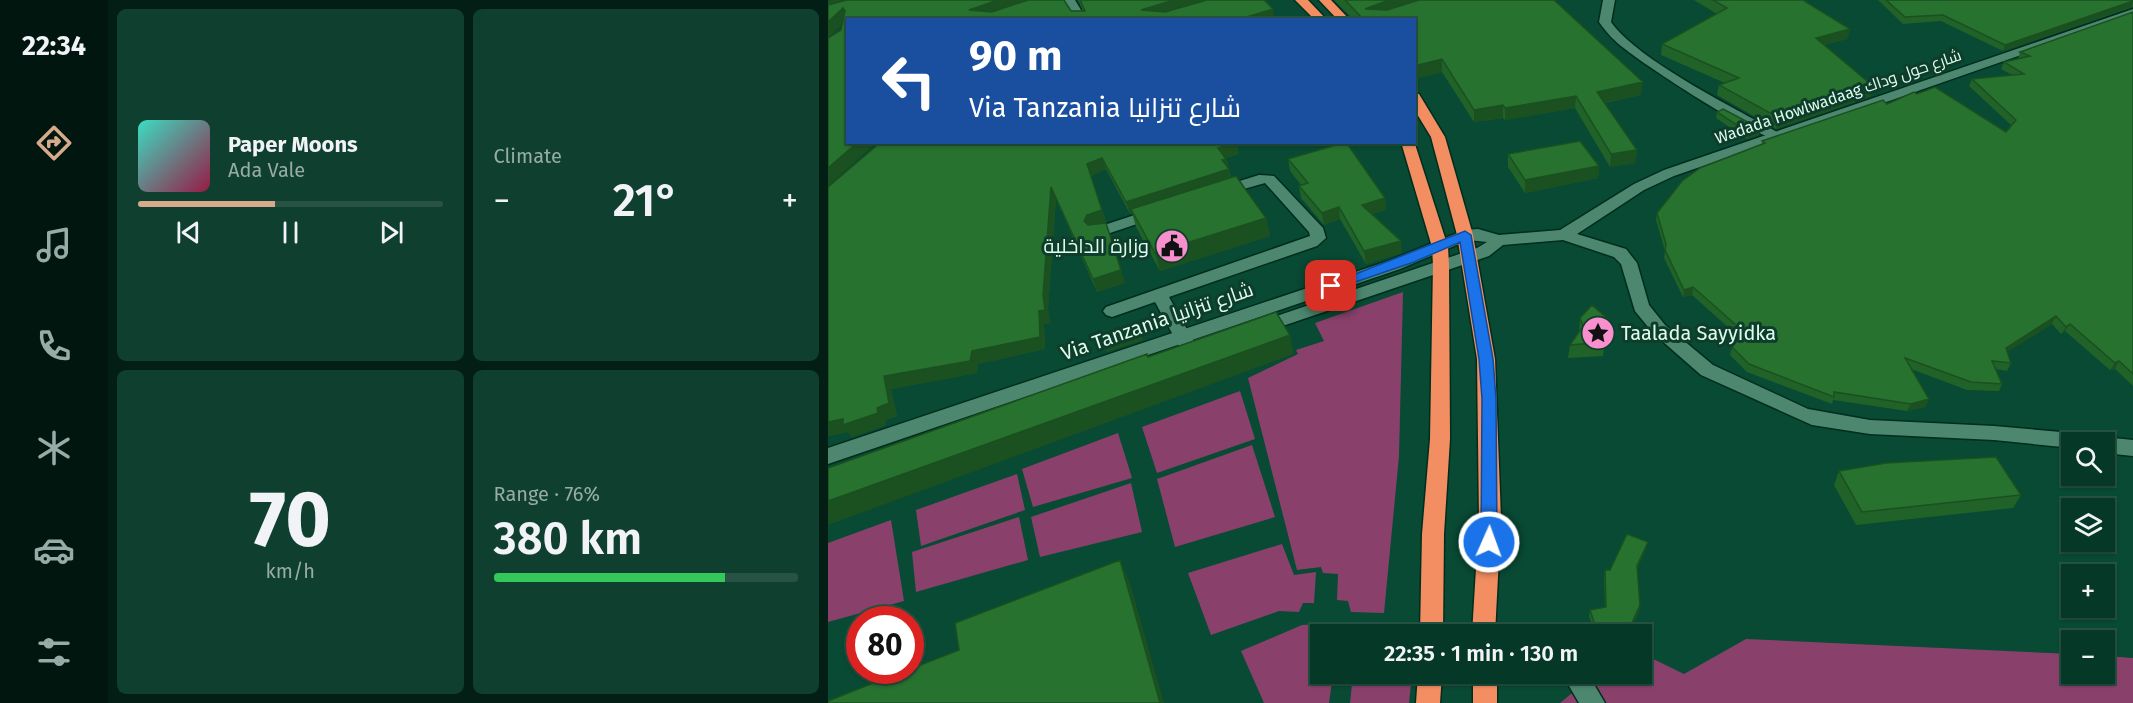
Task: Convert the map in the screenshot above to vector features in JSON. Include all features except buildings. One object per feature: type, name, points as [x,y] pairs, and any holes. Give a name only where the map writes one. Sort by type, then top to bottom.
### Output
[{"type":"highway","points":[[1301,0],[1320,18]]},
{"type":"highway","points":[[1325,0],[1343,18]]},
{"type":"highway","points":[[1416,100],[1438,137],[1465,235],[1486,359],[1489,399],[1490,519],[1485,624]]},
{"type":"highway","points":[[1409,144],[1441,256],[1440,439],[1433,534],[1432,624]]},
{"type":"highway","points":[[1428,703],[1429,684]]},
{"type":"highway","points":[[1485,684],[1485,703]]},
{"type":"street","points":[[1069,0],[1081,18]]},
{"type":"street","points":[[1609,0],[1605,8],[1605,23],[1612,34],[1636,53],[1772,135]]},
{"type":"street","name":"Wadada Howlwadaag شارع حول وداك","points":[[1564,235],[1640,187],[1723,152],[2133,12]]},
{"type":"street","points":[[1112,311],[1311,243],[1318,238],[1317,231],[1269,179],[1259,179],[1206,196]]},
{"type":"street","points":[[1098,232],[1173,207]]},
{"type":"street","name":"Via Tanzania شارع تنزانيا","points":[[1441,256],[1465,235],[1478,234],[1499,240],[1564,235]]},
{"type":"street","points":[[1564,235],[1620,253],[1629,263],[1641,308],[1659,328],[1707,370],[1801,414],[1819,420],[1870,427],[1994,432],[2061,439]]},
{"type":"street","name":"Via Tanzania شارع تنزانيا","points":[[828,456],[1186,343],[1441,256],[1469,256],[1483,252],[1499,240]]},
{"type":"street","points":[[1159,294],[1186,343]]},
{"type":"street","name":"Via Tanzania شارع تنزانيا","points":[[1091,387],[1186,343]]},
{"type":"street","points":[[2115,446],[2133,448]]},
{"type":"street","points":[[1581,684],[1593,703]]},
{"type":"shaded area","points":[[1403,292],[1399,456],[1384,613],[1351,612],[1348,601],[1337,600],[1338,574],[1323,573],[1321,567],[1297,570],[1248,378],[1298,354],[1296,350],[1324,341],[1315,323]]},
{"type":"shaded area","points":[[1240,391],[1255,439],[1157,473],[1142,427]]},
{"type":"shaded area","points":[[1118,433],[1132,478],[1033,507],[1022,469]]},
{"type":"shaded area","points":[[1252,445],[1275,517],[1175,547],[1157,479]]},
{"type":"shaded area","points":[[1017,474],[1025,510],[921,546],[916,510]]},
{"type":"shaded area","points":[[1131,483],[1142,532],[1040,557],[1031,517]]},
{"type":"shaded area","points":[[1019,517],[1028,560],[916,592],[912,552]]},
{"type":"shaded area","points":[[891,520],[904,601],[886,606],[846,606],[846,617],[828,622],[828,543]]},
{"type":"shaded area","points":[[1282,544],[1294,575],[1316,572],[1314,603],[1303,603],[1299,612],[1279,611],[1211,635],[1188,573]]},
{"type":"shaded area","points":[[1416,622],[1416,624],[1372,624]]},
{"type":"shaded area","points":[[1302,625],[1310,625],[1310,684],[1332,684],[1329,703],[1264,703],[1241,651]]},
{"type":"shaded area","points":[[1746,639],[2061,654],[2061,684],[2115,684],[2115,657],[2133,658],[2133,703],[1560,703],[1583,684],[1652,684],[1652,658],[1684,674]]},
{"type":"shaded area","points":[[1352,684],[1411,684],[1409,703],[1350,703]]},
{"type":"place","name":"وزارة الداخلية","points":[[1172,246]]},
{"type":"place","name":"Taalada Sayyidka","points":[[1598,333]]},
{"type":"route","points":[[1331,286],[1410,259],[1465,235],[1486,359],[1489,399],[1489,542]]}]
